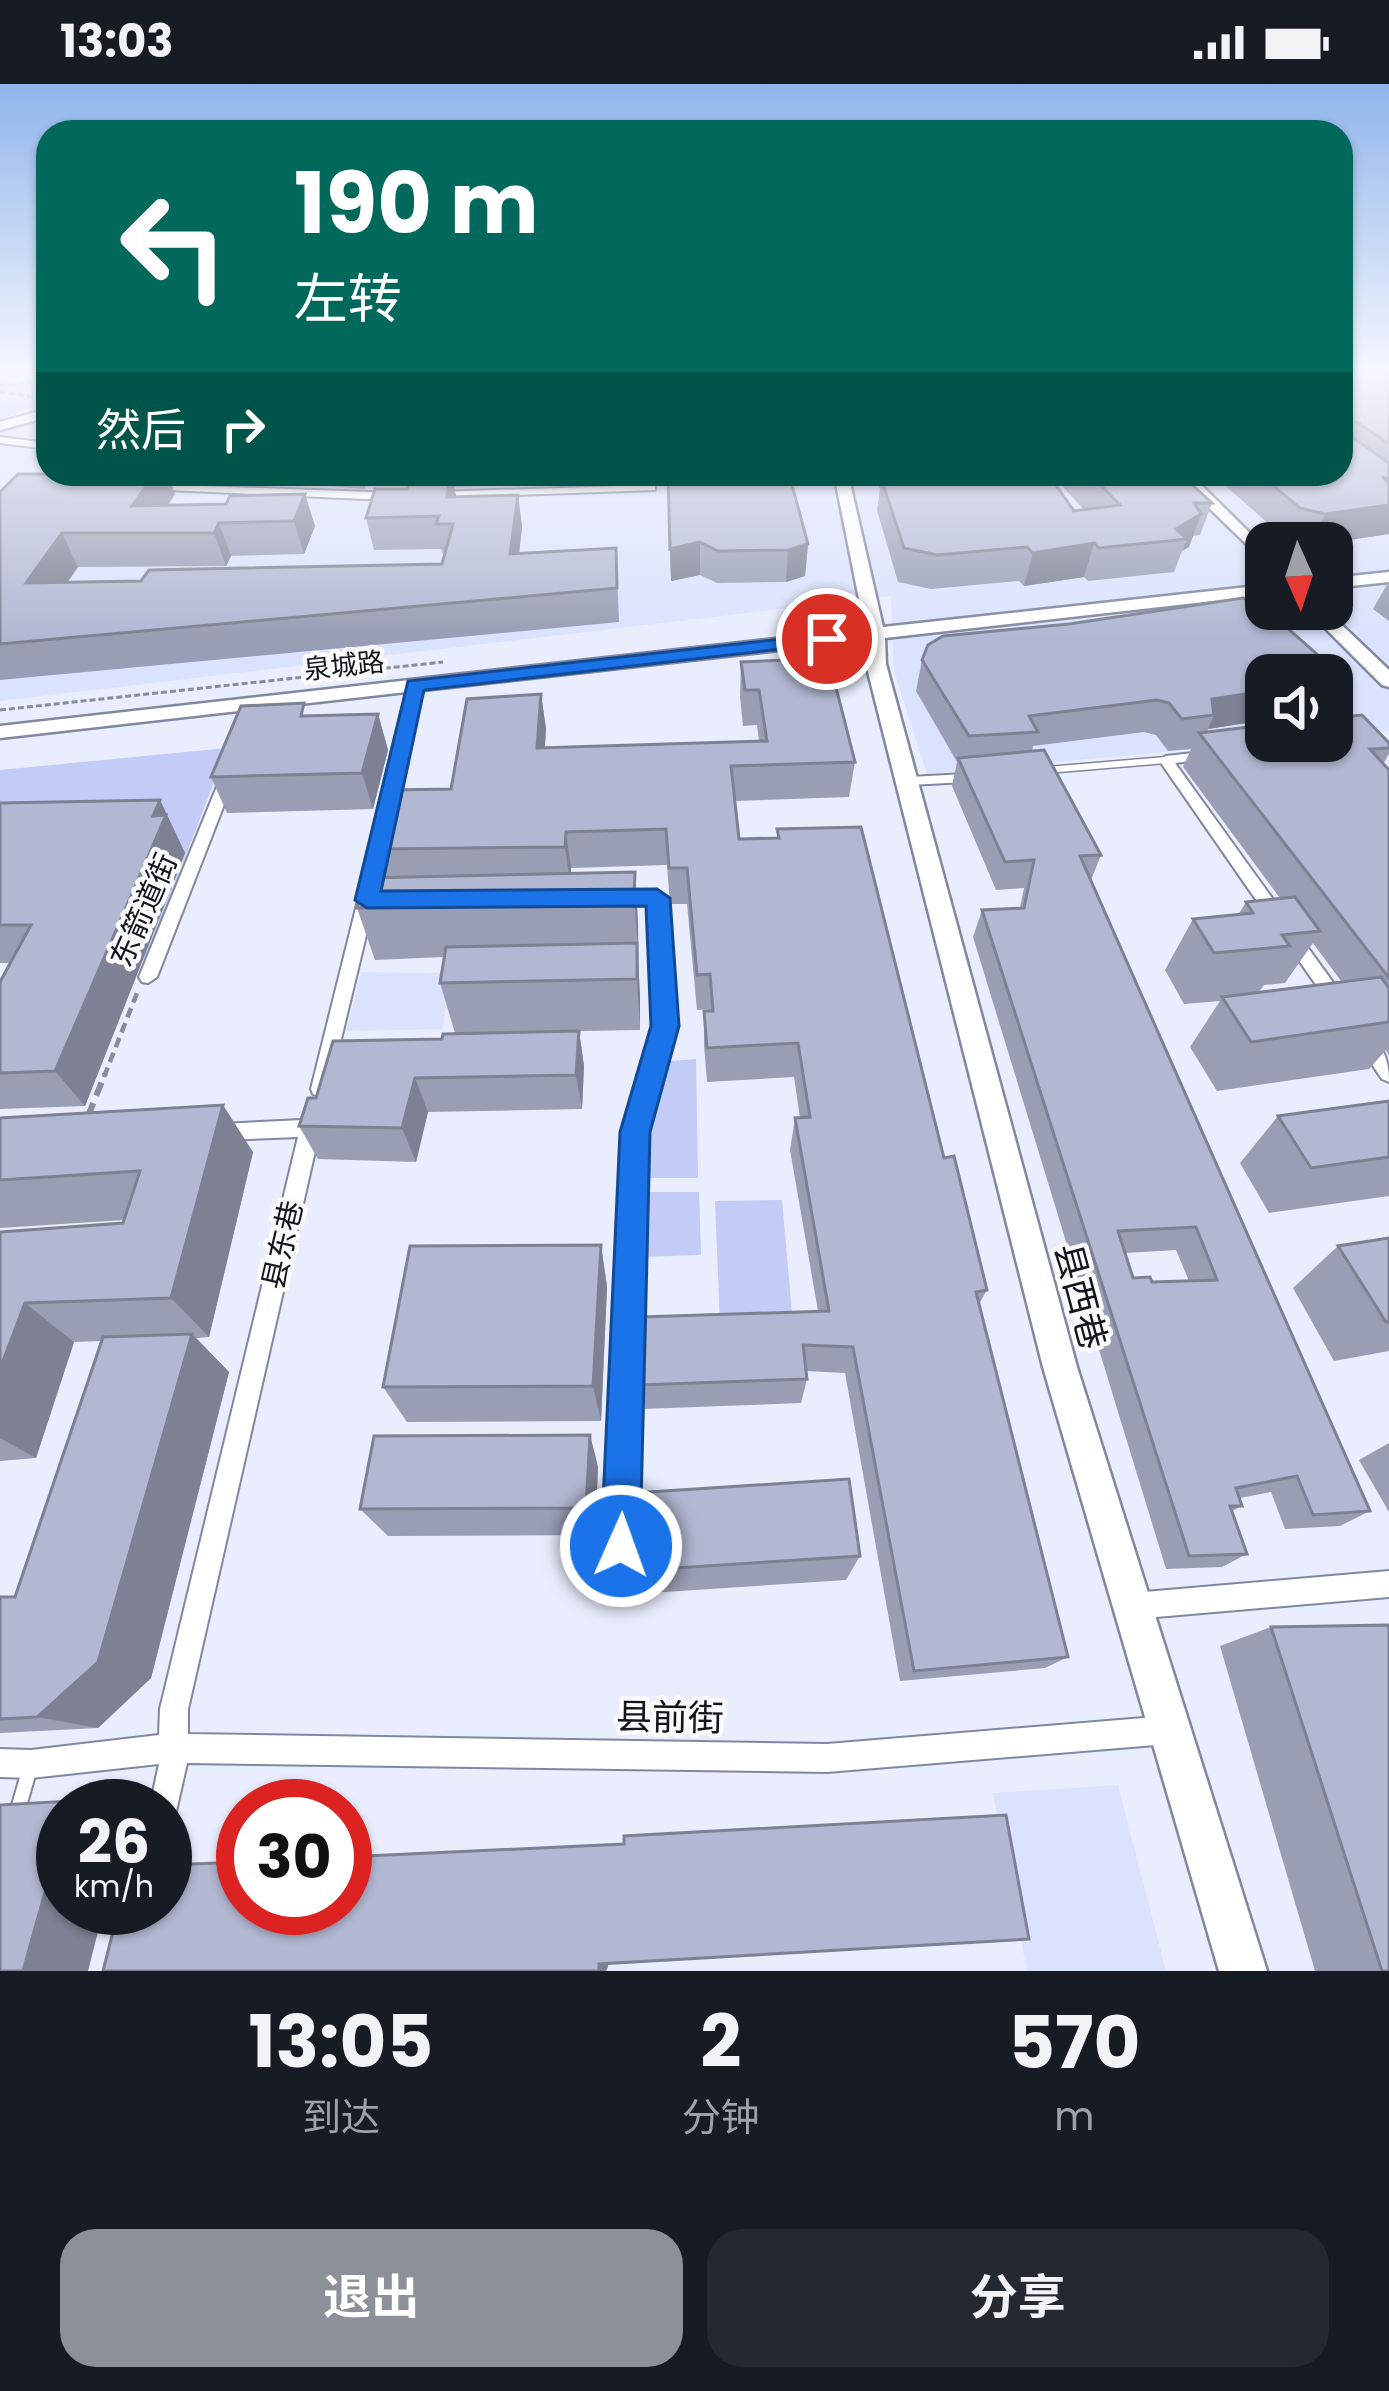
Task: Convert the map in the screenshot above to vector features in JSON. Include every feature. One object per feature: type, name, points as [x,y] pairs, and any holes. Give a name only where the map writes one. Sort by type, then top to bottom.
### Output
[{"type":"main road","name":"县西巷","points":[[843,486],[879,653],[875,664],[904,782],[1060,1366],[1243,1971]]},
{"type":"main road","points":[[1193,486],[1245,537]]},
{"type":"main road","points":[[1353,581],[1389,577]]},
{"type":"main road","name":"泉城路","points":[[0,732],[255,712],[415,686],[1245,592]]},
{"type":"main road","points":[[1338,630],[1385,673]]},
{"type":"street","points":[[125,488],[194,486]]},
{"type":"street","points":[[237,486],[320,495],[392,496],[651,488]]},
{"type":"street","points":[[392,496],[396,486]]},
{"type":"street","name":"县东巷","points":[[171,1779],[174,1709],[310,1128],[378,900],[415,686]]},
{"type":"street","points":[[1233,752],[1166,760],[1347,1015]]},
{"type":"street","name":"东箭道街","points":[[148,977],[232,768]]},
{"type":"street","points":[[590,898],[657,898],[665,1026],[635,1132],[621,1546]]},
{"type":"street","points":[[1360,1033],[1389,1074]]},
{"type":"street","points":[[195,1133],[310,1128]]},
{"type":"street","points":[[1133,1606],[1389,1584]]},
{"type":"street","name":"县前街","points":[[0,1763],[32,1764],[170,1748],[827,1758],[1168,1730]]},
{"type":"lane","points":[[1040,771],[1166,760]]},
{"type":"lane","points":[[904,782],[971,778]]},
{"type":"lane","points":[[13,1828],[32,1764]]},
{"type":"path","name":"东箭道街","points":[[88,1118],[143,977],[148,977]]},
{"type":"shaded area","points":[[0,461],[36,461],[36,486],[1353,486],[1353,461],[1389,461],[1389,731],[1353,734],[1353,654],[1245,654],[1245,744],[927,774],[894,671],[891,596],[0,701]]},
{"type":"shaded area","points":[[227,748],[146,960],[0,963],[0,770]]},
{"type":"shaded area","points":[[361,972],[452,973],[442,1029],[347,1031]]},
{"type":"shaded area","points":[[696,1059],[698,1178],[641,1178],[644,1133],[669,1061]]},
{"type":"shaded area","points":[[642,1192],[699,1192],[701,1255],[641,1257]]},
{"type":"shaded area","points":[[782,1200],[793,1324],[720,1325],[715,1201]]},
{"type":"shaded area","points":[[1118,1785],[1166,1971],[1027,1971],[993,1793]]},
{"type":"building","points":[[1353,461],[1389,463],[1389,479],[1382,477],[1389,483],[1389,505],[1325,514],[1300,508],[1273,486],[1353,486]]},
{"type":"building","points":[[18,474],[36,474],[36,486],[146,486],[132,506],[226,504],[230,496],[305,494],[294,521],[219,523],[214,533],[62,533],[26,583],[141,581],[149,570],[442,564],[453,524],[436,524],[439,516],[366,518],[375,489],[448,486],[447,497],[518,495],[510,554],[616,548],[617,588],[0,644],[0,492]]},
{"type":"building","points":[[668,486],[792,486],[808,544],[788,550],[718,551],[700,542],[670,549]]},
{"type":"building","points":[[884,486],[1056,486],[1074,511],[1120,505],[1102,486],[1193,486],[1212,503],[1194,503],[1201,514],[1176,529],[1187,539],[1099,548],[1094,543],[1033,553],[1027,547],[937,555],[904,548]]},
{"type":"building","points":[[1243,598],[1245,630],[1289,630],[1317,654],[1245,654],[1245,694],[1212,699],[1214,715],[1182,719],[1169,703],[1157,700],[1029,716],[1038,732],[969,736],[922,660],[928,645],[943,636],[1069,624]]},
{"type":"building","points":[[785,660],[813,672],[832,672],[855,762],[731,766],[739,839],[779,838],[777,829],[861,827],[944,1158],[954,1156],[987,1290],[976,1292],[1068,1657],[914,1671],[853,1347],[803,1345],[807,1379],[639,1385],[641,1317],[829,1311],[795,1118],[810,1117],[798,1043],[707,1048],[704,1011],[713,1011],[710,974],[697,975],[687,868],[669,868],[666,829],[566,832],[565,847],[375,849],[391,790],[451,789],[467,699],[541,694],[537,748],[767,741],[759,690],[745,690],[741,662]]},
{"type":"building","points":[[304,703],[301,716],[378,714],[362,773],[211,777],[241,706]]},
{"type":"building","points":[[1362,715],[1389,743],[1389,748],[1370,749],[1389,770],[1389,978],[1199,733],[1245,728],[1245,762],[1353,762],[1353,716]]},
{"type":"building","points":[[1044,750],[1101,855],[1080,856],[1370,1511],[1313,1515],[1297,1476],[1236,1488],[1242,1506],[1230,1506],[1247,1554],[1189,1556],[982,910],[1024,908],[1034,860],[1005,862],[958,758]],"holes":[[[1196,1227],[1217,1280],[1133,1278],[1118,1231]]]},
{"type":"building","points":[[160,800],[153,816],[166,815],[55,1071],[0,1073],[0,982],[31,925],[0,925],[0,803]]},
{"type":"building","points":[[635,872],[634,898],[357,908],[365,878]]},
{"type":"building","points":[[1295,897],[1320,931],[1282,935],[1290,946],[1214,953],[1193,919],[1253,913],[1246,902]]},
{"type":"building","points":[[637,943],[637,979],[440,983],[446,947]]},
{"type":"building","points":[[1381,977],[1389,988],[1389,1022],[1251,1042],[1222,997]]},
{"type":"building","points":[[579,1031],[576,1075],[415,1078],[402,1128],[299,1126],[308,1098],[316,1098],[333,1041]]},
{"type":"building","points":[[1389,1101],[1389,1157],[1311,1168],[1278,1116]]},
{"type":"building","points":[[223,1105],[171,1298],[25,1303],[0,1369],[0,1232],[123,1223],[140,1171],[0,1180],[0,1118]]},
{"type":"building","points":[[1389,1238],[1389,1322],[1386,1322],[1338,1246]]},
{"type":"building","points":[[601,1245],[593,1386],[383,1387],[410,1246]]},
{"type":"building","points":[[192,1334],[98,1662],[37,1717],[0,1719],[0,1597],[15,1597],[103,1337]]},
{"type":"building","points":[[590,1435],[586,1508],[360,1509],[374,1436]]},
{"type":"building","points":[[849,1479],[860,1556],[629,1571],[634,1493]]},
{"type":"building","points":[[1389,1625],[1389,1971],[1382,1971],[1271,1627]]},
{"type":"building","points":[[36,1803],[36,1925],[23,1971],[0,1971],[0,1805]]},
{"type":"building","points":[[1006,1815],[1029,1939],[599,1964],[599,1971],[103,1971],[112,1935],[192,1935],[192,1864],[216,1863],[216,1935],[372,1935],[372,1856],[624,1844],[624,1836]]},
{"type":"route","points":[[621,1546],[635,1132],[665,1026],[657,898],[367,900],[415,686],[827,639]]}]
